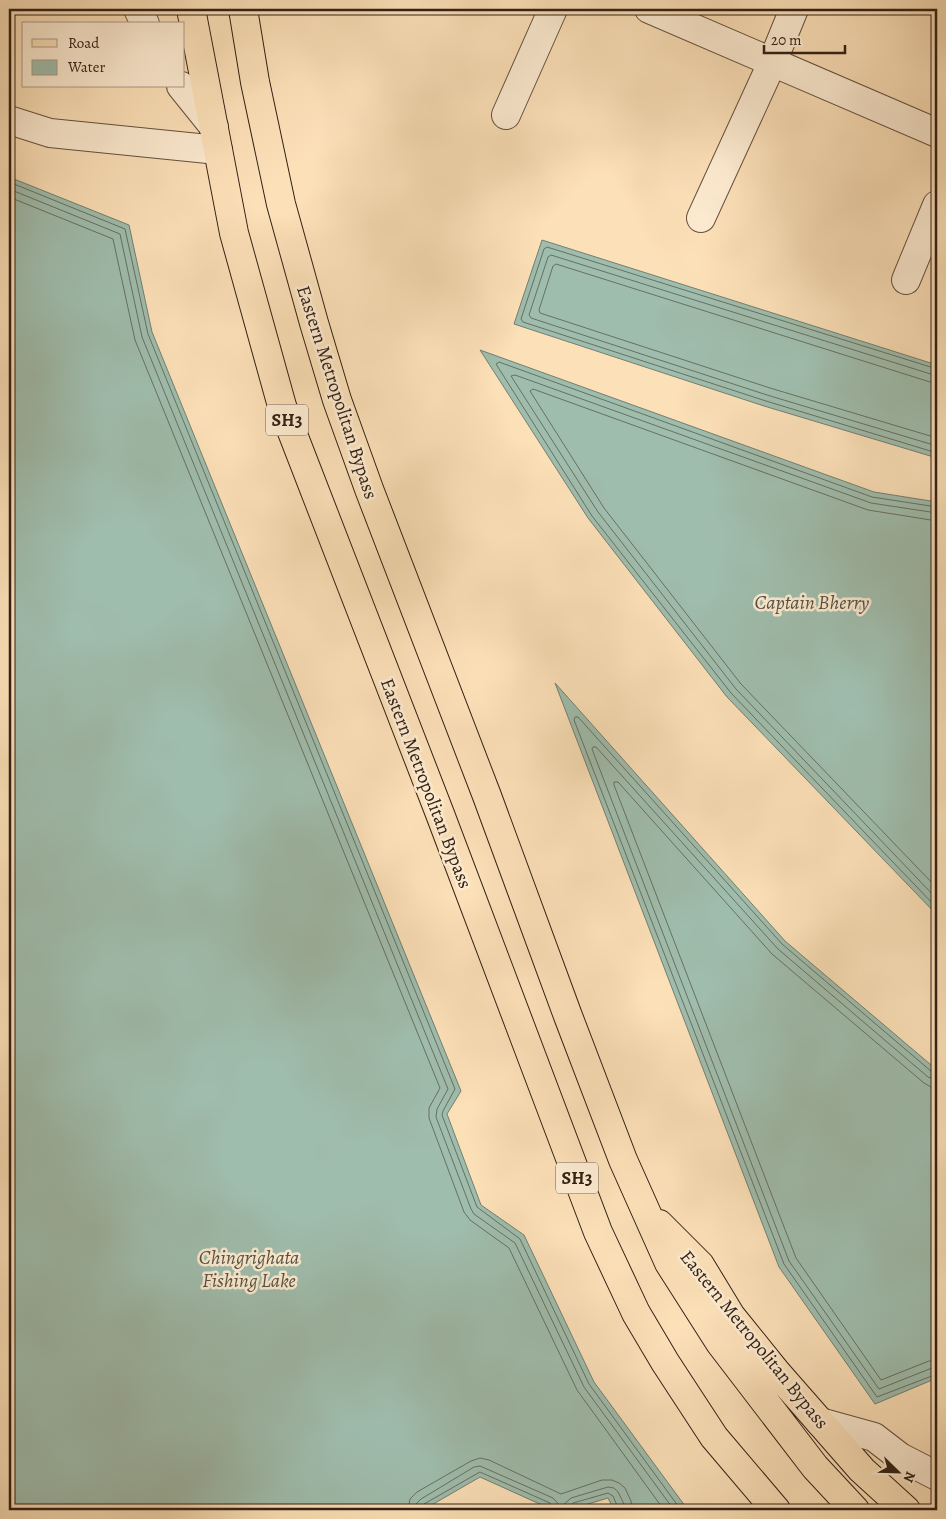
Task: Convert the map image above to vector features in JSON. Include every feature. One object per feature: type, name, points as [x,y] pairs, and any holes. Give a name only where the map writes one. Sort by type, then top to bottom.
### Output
[{"type":"main road","name":"Eastern Metropolitan Bypass","points":[[191,9],[234,233],[282,406],[436,804],[598,1232],[636,1313],[665,1362],[714,1437],[776,1510]]},
{"type":"main road","name":"Eastern Metropolitan Bypass","points":[[243,9],[255,82],[282,204],[314,324],[337,400],[369,489],[488,796],[623,1160],[670,1262],[720,1343],[815,1467],[847,1501]]},
{"type":"main road","name":"Eastern Metropolitan Bypass","points":[[645,1211],[700,1265],[731,1316],[777,1373],[862,1470],[906,1510]]},
{"type":"street","points":[[138,9],[144,22]]},
{"type":"street","points":[[506,115],[553,9]]},
{"type":"street","points":[[649,9],[937,133]]},
{"type":"street","points":[[701,218],[772,63],[794,9]]},
{"type":"street","points":[[182,88],[216,138]]},
{"type":"street","points":[[9,120],[50,133],[216,138]]},
{"type":"street","points":[[906,280],[937,205]]},
{"type":"street","points":[[820,1422],[874,1437],[900,1457],[937,1476]]},
{"type":"water","name":"Chingrighata Fishing Lake","points":[[9,177],[129,225],[152,332],[461,1091],[447,1114],[481,1205],[524,1235],[594,1382],[688,1510],[614,1510],[608,1498],[568,1510],[553,1510],[480,1477],[423,1510],[9,1510]]},
{"type":"water","points":[[542,240],[937,365],[937,458],[764,406],[514,324]]},
{"type":"water","name":"Captain Bherry","points":[[480,350],[874,492],[937,502],[937,915],[727,697],[588,518]]},
{"type":"water","points":[[555,683],[785,941],[937,1070],[937,1378],[875,1404],[779,1267]]}]
